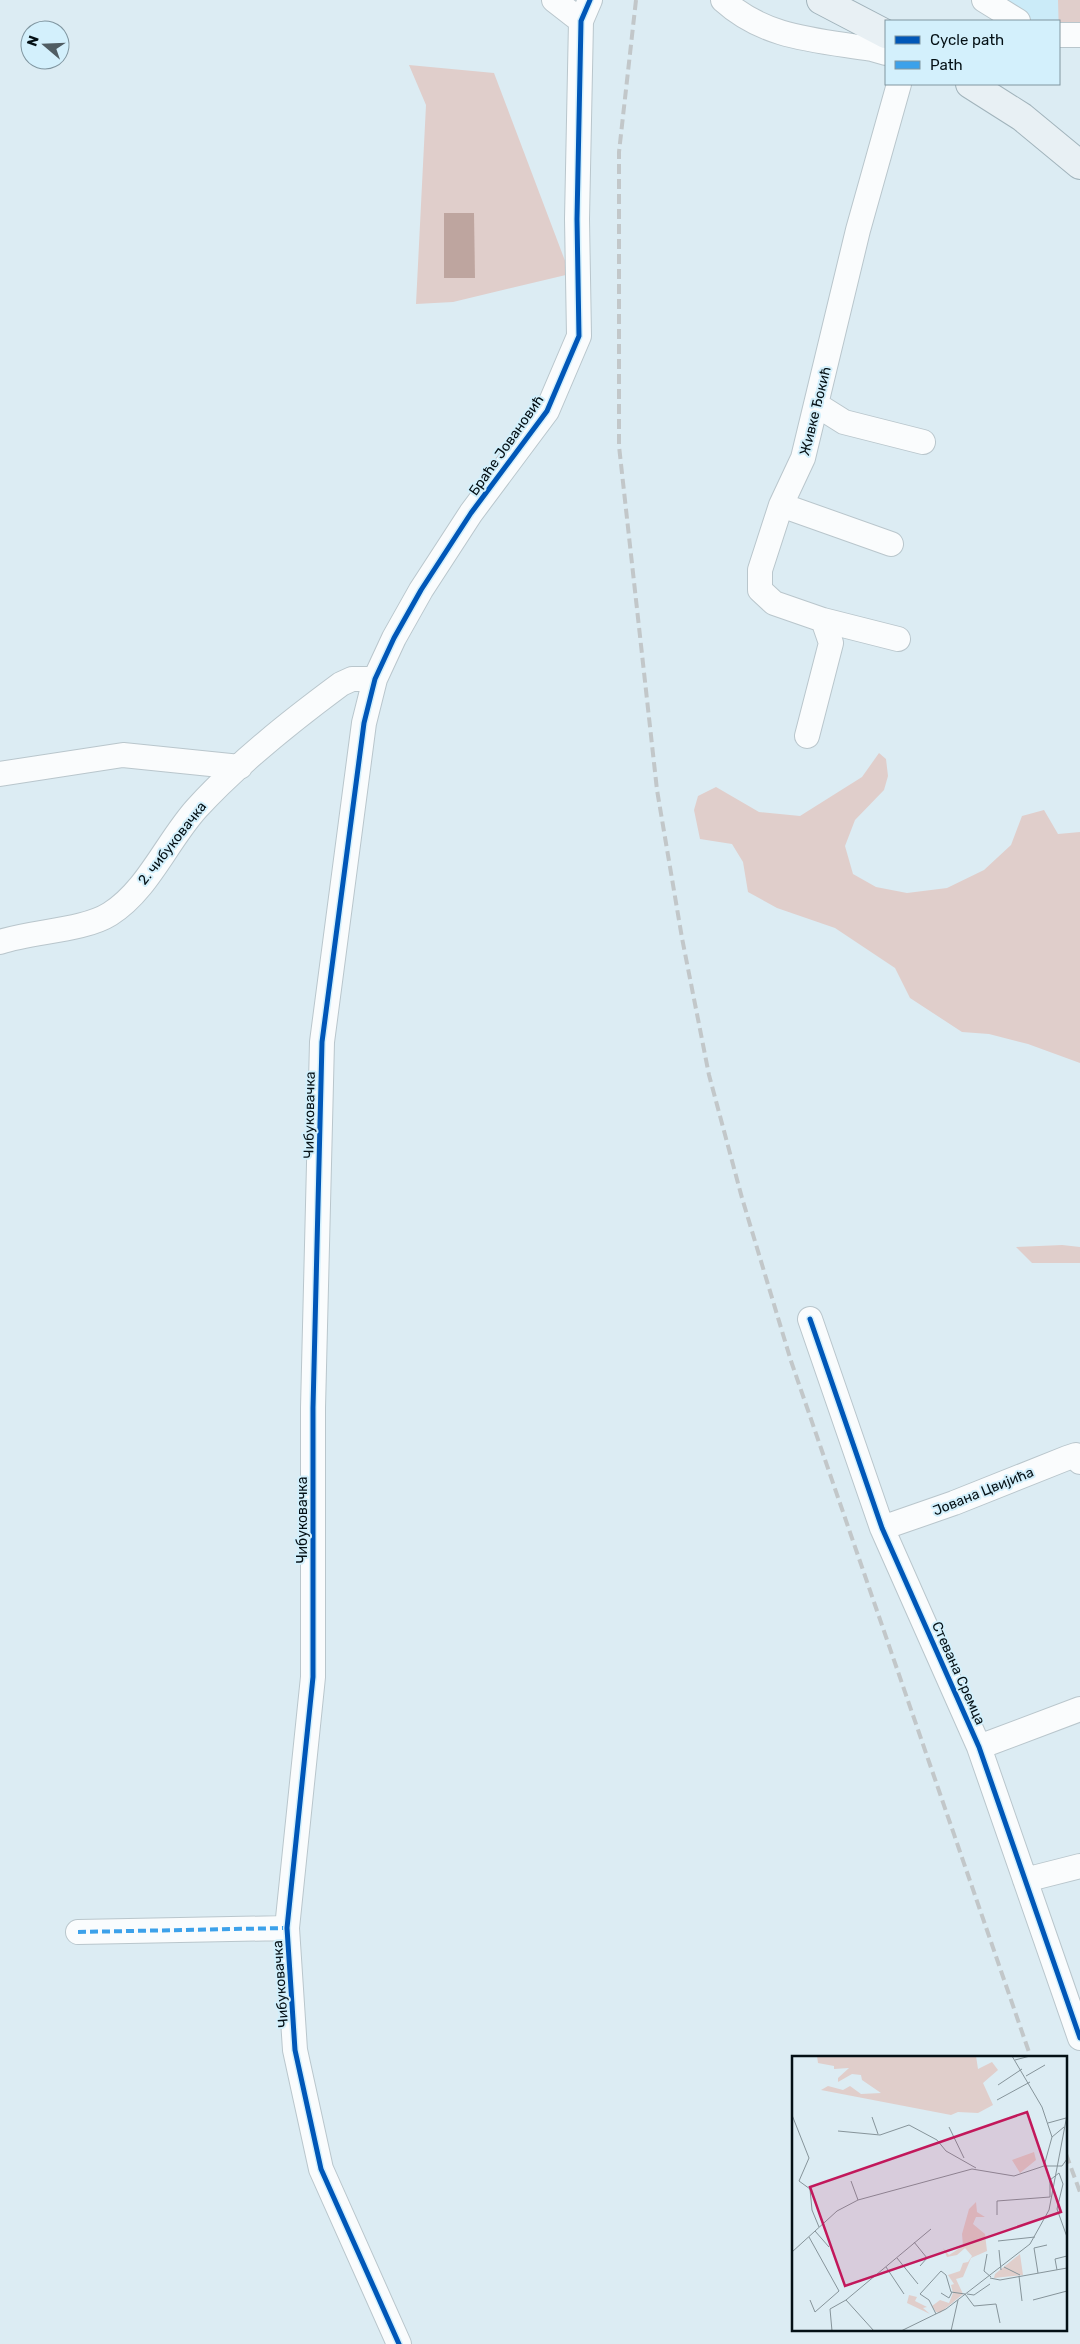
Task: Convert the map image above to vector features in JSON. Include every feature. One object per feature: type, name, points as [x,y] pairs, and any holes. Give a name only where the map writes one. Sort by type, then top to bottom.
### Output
[{"type":"main road","points":[[821,0],[885,33]]},
{"type":"main road","points":[[972,85],[1022,118],[1080,165]]},
{"type":"street","name":"Браће Јовановић","points":[[375,679],[394,638],[421,590],[471,513],[547,410],[579,336],[577,219],[586,11],[554,0]]},
{"type":"street","points":[[723,0],[757,25],[780,34],[872,48],[885,53]]},
{"type":"street","points":[[984,0],[1016,20]]},
{"type":"street","points":[[1060,35],[1080,35]]},
{"type":"street","name":"Живке Ђокић","points":[[898,638],[823,620],[774,603],[760,590],[760,570],[781,505],[803,458],[858,230],[900,85]]},
{"type":"street","points":[[817,405],[844,422],[923,442]]},
{"type":"street","points":[[781,505],[890,544]]},
{"type":"street","points":[[807,736],[831,643],[823,620]]},
{"type":"street","name":"2. чибуковачка","points":[[0,942],[82,924],[109,915],[138,887],[196,810],[240,767],[341,684],[352,679],[375,679]]},
{"type":"street","name":"Чибуковачка","points":[[375,679],[364,724],[322,1042],[314,1398],[313,1677],[287,1928],[295,2050],[321,2170],[399,2344]]},
{"type":"street","points":[[0,774],[123,755],[240,767]]},
{"type":"street","name":"Стевана Сремца","points":[[810,1320],[882,1528],[979,1747],[1080,2038]]},
{"type":"street","name":"Јована Цвијића","points":[[882,1528],[1073,1460]]},
{"type":"street","points":[[979,1747],[1080,1709]]},
{"type":"street","points":[[1025,1880],[1080,1866]]},
{"type":"street","points":[[78,1932],[287,1928]]},
{"type":"shaded area","points":[[984,0],[1080,0],[1060,34],[1060,20],[1016,20]]},
{"type":"shaded area","points":[[1058,0],[1080,0],[1080,36],[1060,36]]},
{"type":"shaded area","points":[[409,65],[494,73],[570,274],[453,302],[416,304],[426,105]]},
{"type":"shaded area","points":[[444,213],[474,213],[475,278],[444,278]]},
{"type":"shaded area","points":[[879,753],[886,759],[888,776],[884,790],[855,820],[845,846],[853,874],[876,887],[907,893],[947,888],[984,870],[1011,845],[1022,816],[1044,810],[1058,834],[1080,832],[1080,1063],[1028,1044],[989,1034],[962,1032],[910,998],[895,968],[835,928],[777,908],[748,892],[743,862],[732,844],[700,839],[694,810],[698,796],[716,787],[759,812],[800,816],[862,777]]},
{"type":"shaded area","points":[[1062,1245],[1080,1247],[1080,1263],[1032,1263],[1016,1247]]},
{"type":"railway","points":[[636,0],[619,152],[619,446],[657,790],[682,938],[709,1075],[742,1198],[791,1361],[1030,2056]]},
{"type":"railway","points":[[1068,2159],[1080,2192]]},
{"type":"marked path","points":[[78,1932],[287,1928]]},
{"type":"cycle path","points":[[399,2344],[321,2169],[295,2050],[287,1928],[313,1677],[313,1408],[322,1042],[364,723],[375,679],[394,638],[421,590],[471,513],[547,411],[579,336],[577,219],[581,21],[590,0]]},
{"type":"cycle path","points":[[810,1319],[882,1528],[979,1747],[1080,2038]]}]
